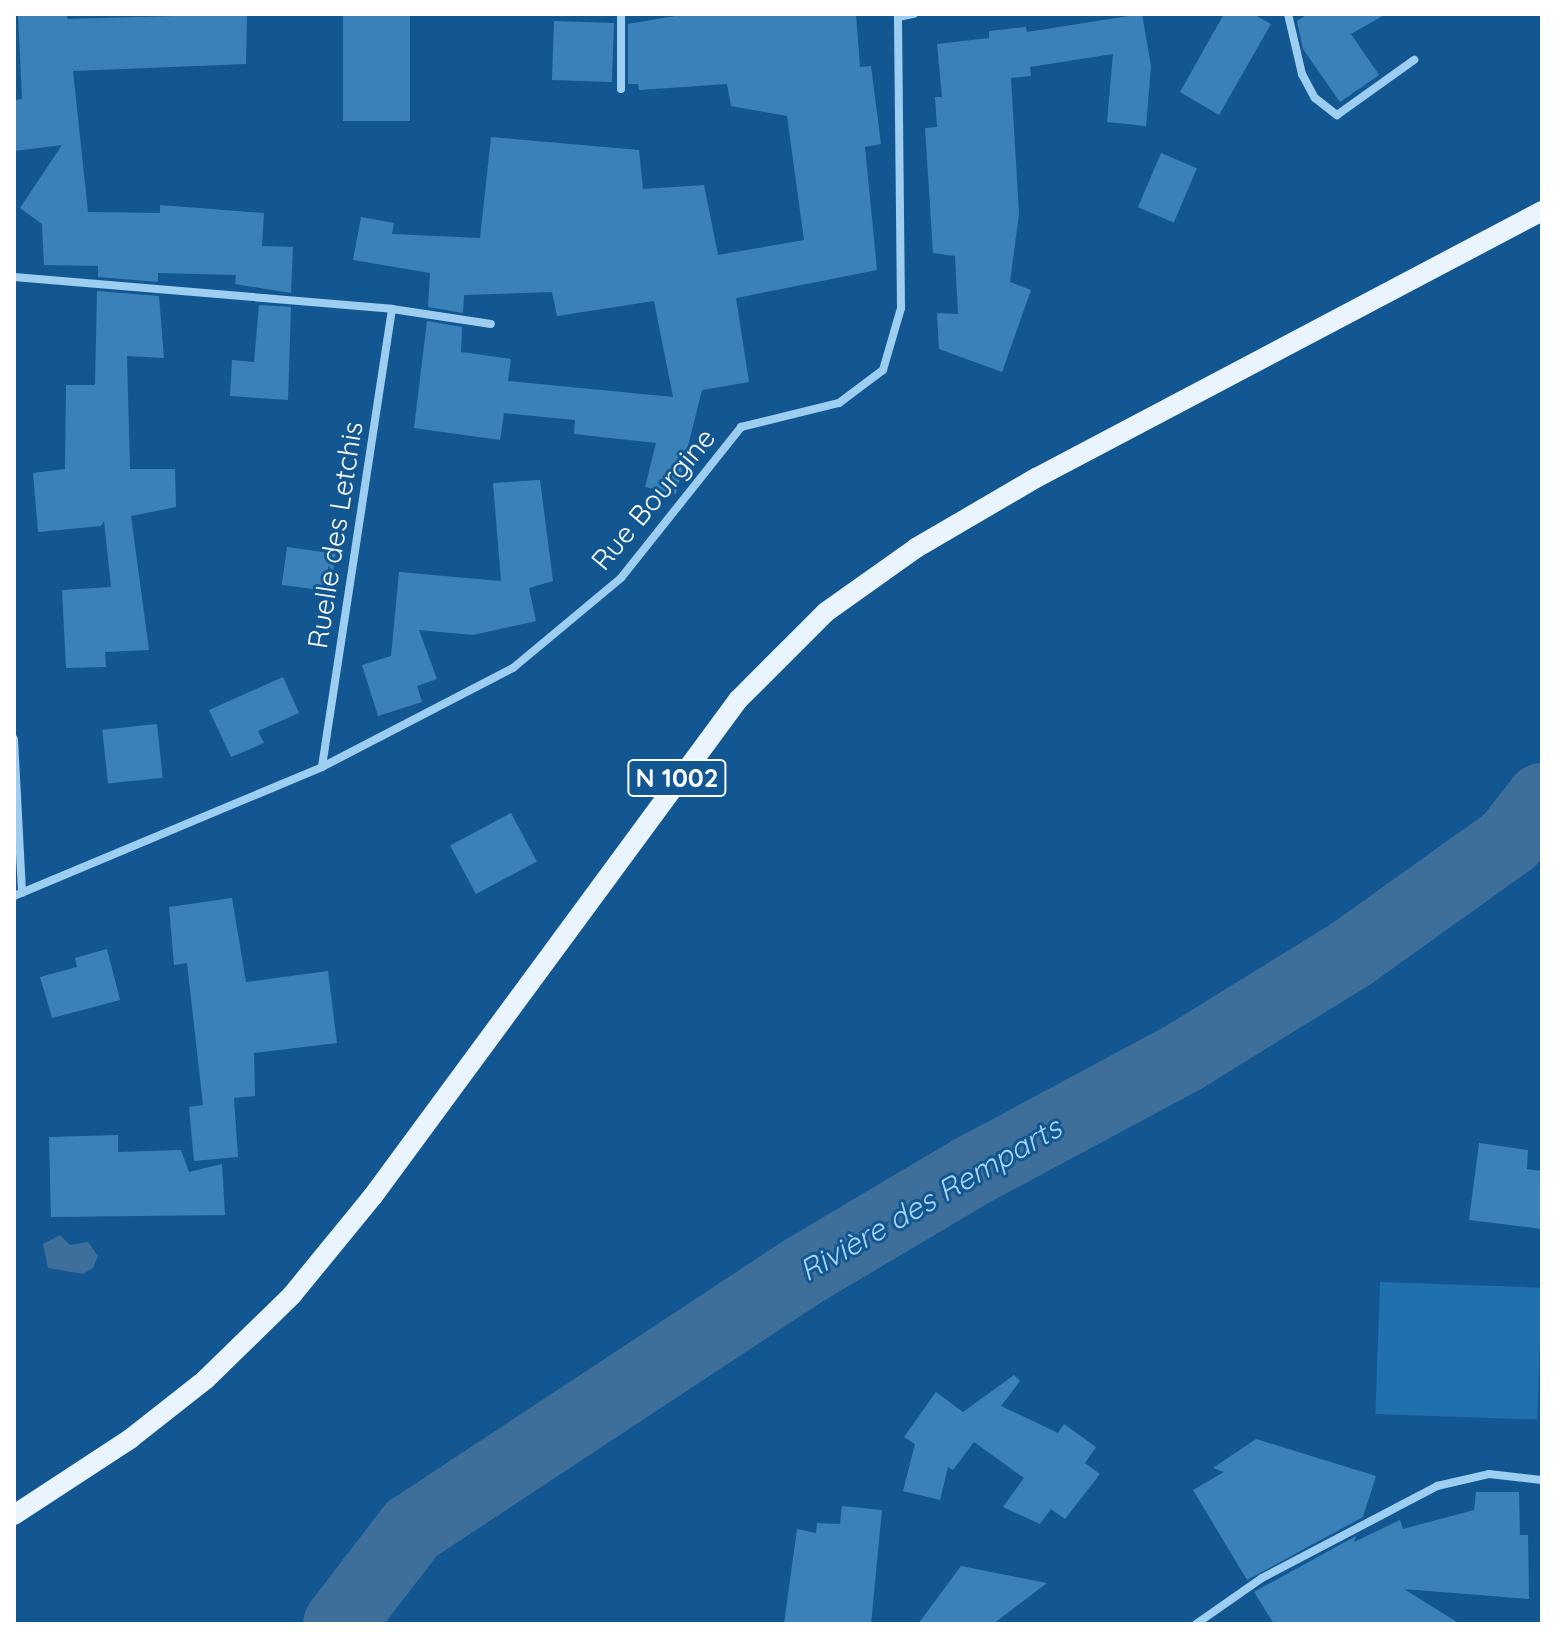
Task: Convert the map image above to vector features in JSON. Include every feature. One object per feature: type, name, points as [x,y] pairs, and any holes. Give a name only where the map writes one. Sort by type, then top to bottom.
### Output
[{"type":"main road","name":"N 1002","points":[[14,1515],[130,1439],[205,1380],[292,1295],[373,1196],[738,700],[826,612],[916,548],[1036,478],[1542,211]]},
{"type":"street","points":[[621,14],[621,89]]},
{"type":"street","points":[[898,15],[914,14]]},
{"type":"street","points":[[1288,14],[1302,74],[1315,98],[1337,115],[1414,60]]},
{"type":"street","name":"Rue Bourgine","points":[[18,894],[322,767],[513,668],[621,578],[741,427],[839,403],[883,370],[901,308],[898,15]]},
{"type":"street","points":[[14,277],[392,309],[491,324]]},
{"type":"street","name":"Ruelle des Letchis","points":[[322,767],[392,309]]},
{"type":"street","points":[[14,739],[18,894]]},
{"type":"street","points":[[1196,1624],[1262,1578],[1437,1486],[1489,1474],[1542,1480]]},
{"type":"shaded area","points":[[60,1235],[70,1245],[88,1242],[98,1256],[93,1268],[83,1274],[48,1268],[43,1244]]},
{"type":"shaded area","points":[[1380,1282],[1542,1288],[1537,1420],[1375,1414]]},
{"type":"building","points":[[18,14],[67,14],[67,19],[247,14],[246,64],[73,71],[88,212],[160,213],[160,205],[264,213],[262,246],[293,247],[291,293],[235,284],[236,275],[158,273],[158,282],[98,277],[98,266],[44,265],[42,224],[20,208],[62,145],[14,151],[14,100],[22,99]]},
{"type":"building","points":[[343,14],[410,14],[410,121],[343,121]]},
{"type":"building","points":[[687,14],[856,14],[860,67],[871,66],[881,144],[865,147],[877,270],[736,298],[749,382],[702,390],[676,494],[645,487],[656,443],[574,434],[575,420],[504,413],[500,440],[414,428],[427,321],[462,327],[461,352],[511,359],[508,381],[673,397],[654,301],[557,316],[552,292],[464,295],[463,313],[428,307],[430,273],[353,260],[361,217],[394,223],[392,234],[480,238],[491,137],[639,150],[643,189],[704,185],[718,255],[804,240],[787,116],[731,106],[727,84],[639,90],[638,84],[628,84],[628,24]]},
{"type":"building","points":[[1142,14],[1151,66],[1146,126],[1107,122],[1113,54],[1030,67],[1031,76],[1011,78],[1019,214],[1010,282],[1031,290],[1002,372],[939,349],[937,313],[958,314],[955,256],[933,253],[925,128],[937,127],[935,97],[942,97],[937,44],[989,38],[989,31],[1026,27],[1027,32]]},
{"type":"building","points":[[1224,14],[1253,14],[1271,24],[1219,115],[1180,92]]},
{"type":"building","points":[[1308,14],[1386,14],[1351,34],[1379,75],[1340,102],[1303,49],[1297,21]]},
{"type":"building","points":[[554,21],[614,23],[612,82],[552,80]]},
{"type":"building","points":[[1161,153],[1197,168],[1174,223],[1138,207]]},
{"type":"building","points":[[97,291],[159,296],[164,358],[127,356],[130,469],[175,469],[176,507],[131,516],[149,650],[105,652],[106,667],[66,668],[62,590],[111,587],[104,521],[101,526],[38,532],[33,473],[65,469],[66,385],[95,385]]},
{"type":"building","points":[[259,305],[291,307],[288,400],[230,396],[232,360],[254,362]]},
{"type":"building","points":[[540,480],[553,581],[529,588],[536,621],[473,635],[419,630],[437,679],[417,686],[422,702],[378,716],[362,665],[391,656],[399,572],[501,581],[493,483]]},
{"type":"building","points":[[287,547],[336,554],[330,591],[282,585]]},
{"type":"building","points":[[283,677],[299,713],[258,731],[264,743],[231,757],[209,710]]},
{"type":"building","points":[[157,724],[163,778],[108,783],[102,730]]},
{"type":"building","points":[[511,813],[537,862],[476,894],[450,845]]},
{"type":"building","points":[[232,898],[246,982],[328,971],[337,1043],[254,1053],[255,1096],[234,1098],[238,1157],[194,1161],[189,1107],[203,1105],[187,963],[174,965],[169,907]]},
{"type":"building","points":[[107,949],[120,1000],[52,1018],[40,977],[77,967],[75,958]]},
{"type":"building","points":[[118,1135],[118,1152],[181,1150],[189,1172],[222,1164],[225,1215],[51,1217],[49,1137]]},
{"type":"building","points":[[1479,1143],[1528,1150],[1527,1169],[1542,1171],[1542,1229],[1469,1220]]},
{"type":"building","points":[[1014,1375],[1020,1381],[1001,1406],[1058,1433],[1064,1424],[1096,1447],[1085,1463],[1100,1474],[1065,1519],[1051,1509],[1040,1524],[1003,1507],[1024,1478],[974,1442],[953,1470],[948,1467],[940,1500],[903,1491],[915,1444],[904,1437],[936,1392],[963,1412]]},
{"type":"building","points":[[1256,1439],[1376,1476],[1363,1517],[1247,1580],[1193,1490],[1224,1472],[1213,1468]]},
{"type":"building","points":[[1476,1492],[1519,1492],[1520,1535],[1528,1535],[1529,1599],[1404,1589],[1460,1624],[1274,1624],[1254,1592],[1356,1536],[1354,1542],[1400,1520],[1403,1529],[1474,1510]]},
{"type":"building","points":[[842,1506],[882,1510],[871,1624],[784,1624],[797,1529],[816,1533],[817,1523],[840,1524]]},
{"type":"building","points":[[961,1566],[1047,1583],[993,1624],[918,1624]]},
{"type":"waterway","name":"Rivière des Remparts","points":[[339,1624],[412,1529],[805,1270],[970,1172],[1181,1059],[1351,954],[1510,840],[1542,799]]}]
